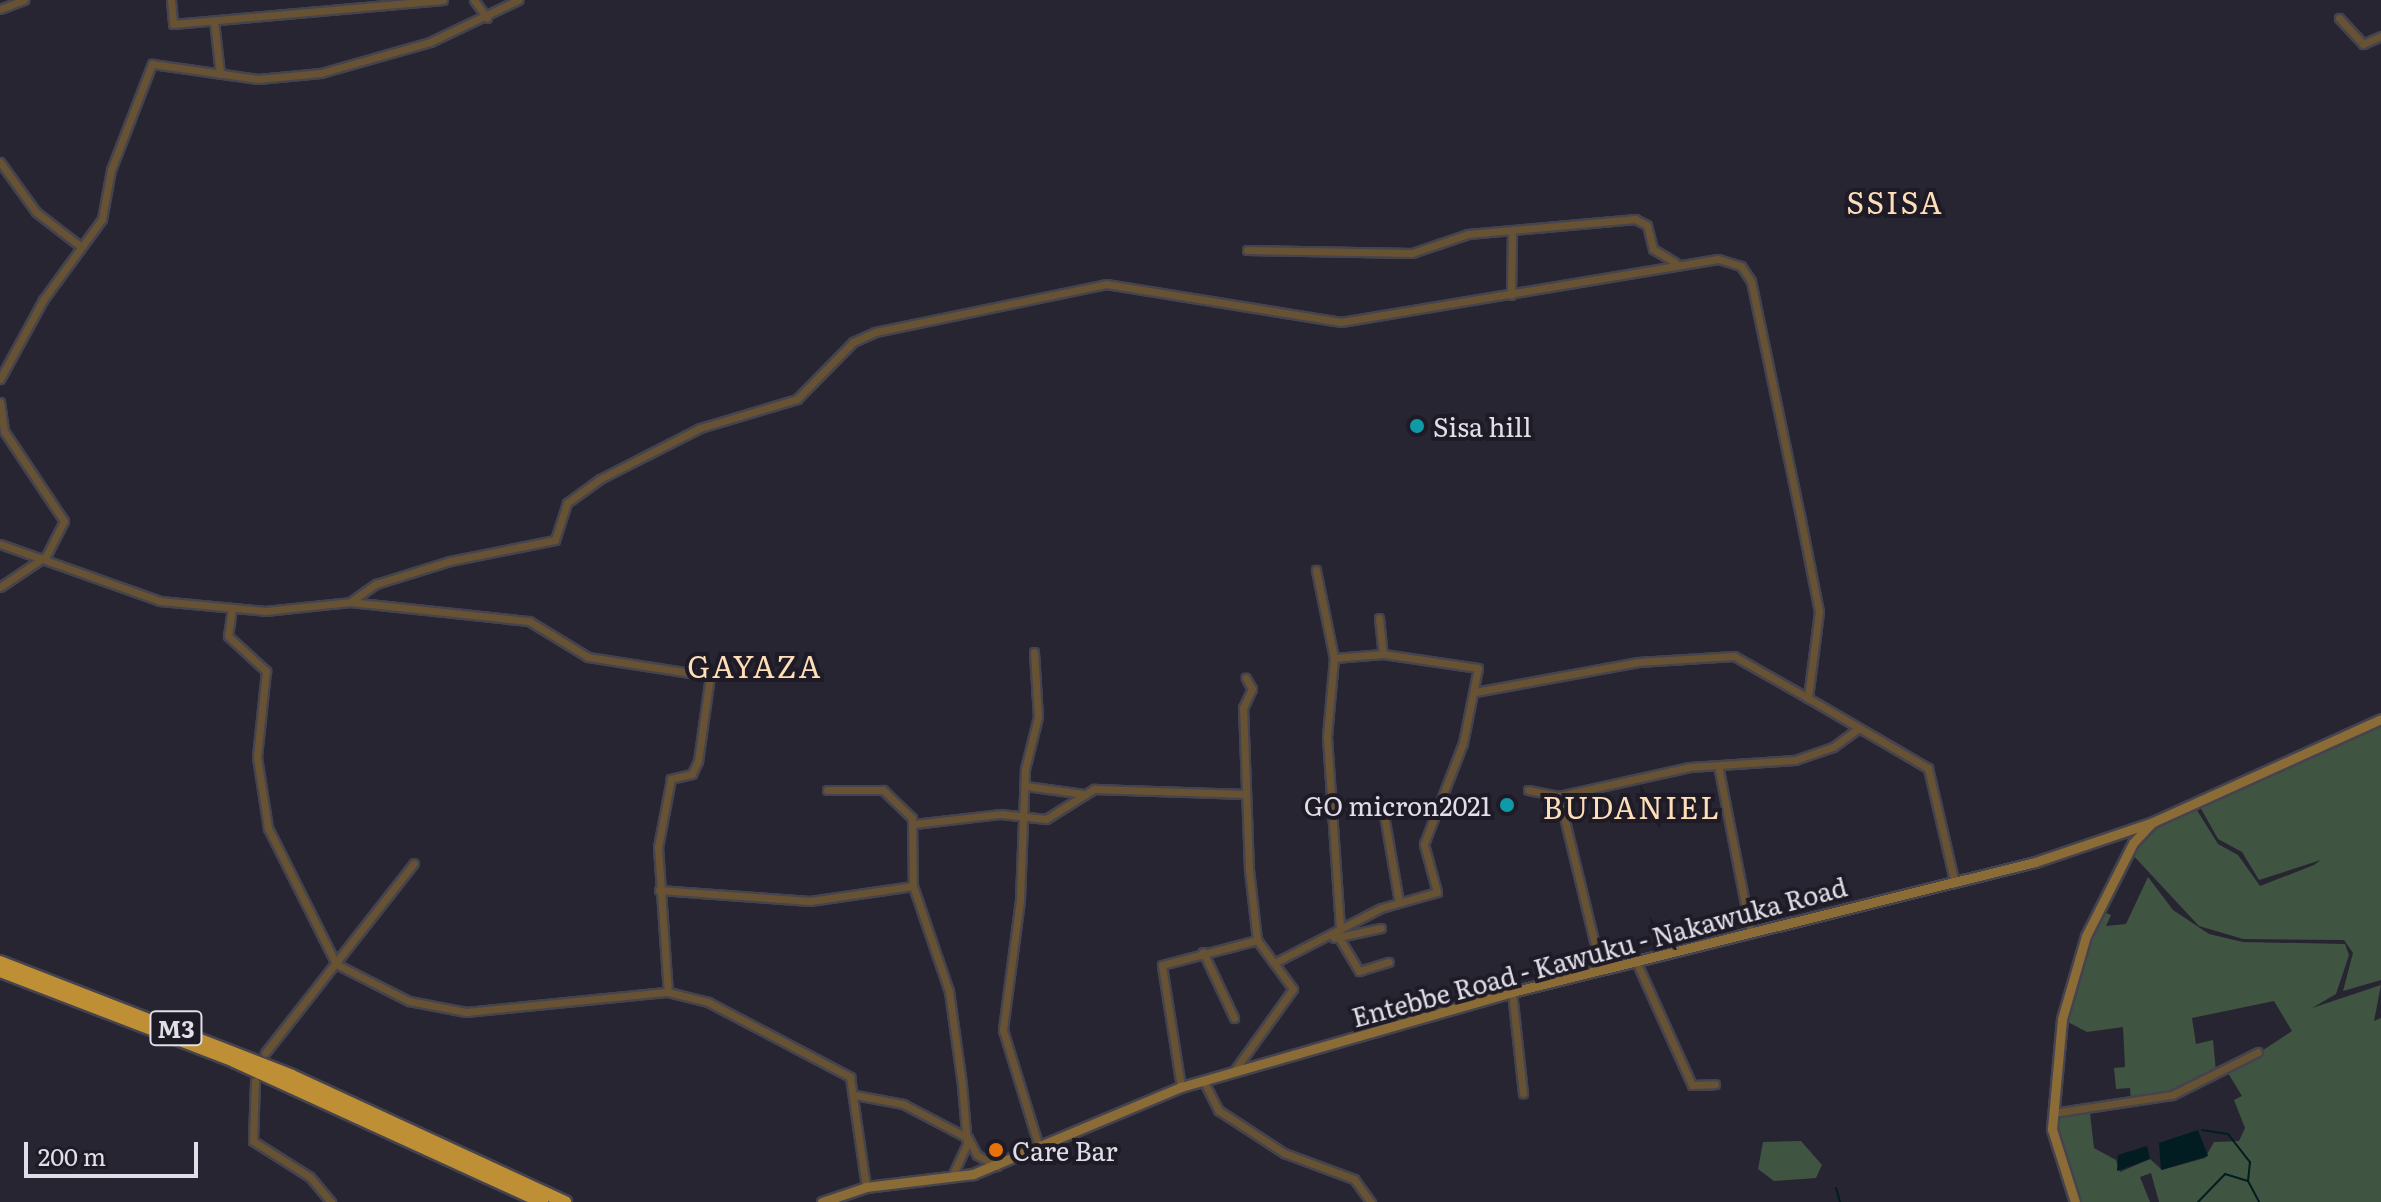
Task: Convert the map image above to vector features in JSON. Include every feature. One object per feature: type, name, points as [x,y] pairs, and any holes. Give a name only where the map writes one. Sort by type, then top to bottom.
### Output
[{"type":"highway","name":"M3","points":[[0,962],[292,1076],[565,1202]]},
{"type":"highway","name":"M3","points":[[0,971],[234,1061],[542,1202]]},
{"type":"main road","name":"Entebbe Road - Kawuku - Nakawuka Road","points":[[822,1202],[866,1187],[951,1178],[997,1166],[1181,1087],[1512,992],[1954,880],[2114,836],[2153,822],[2381,719]]},
{"type":"main road","points":[[2075,1202],[2059,1167],[2053,1113],[2072,981],[2130,848],[2153,822]]},
{"type":"main road","points":[[2114,836],[2130,848]]},
{"type":"street","points":[[0,9],[24,0]]},
{"type":"street","points":[[171,0],[173,24],[443,0]]},
{"type":"street","points":[[474,0],[487,18]]},
{"type":"street","points":[[0,379],[80,246],[102,219],[111,170],[152,64],[162,60],[220,74],[321,73],[487,18],[518,0]]},
{"type":"street","points":[[2339,18],[2363,44],[2381,36]]},
{"type":"street","points":[[214,21],[220,74]]},
{"type":"street","points":[[0,162],[36,212],[80,246]]},
{"type":"street","points":[[1247,250],[1412,253],[1433,241],[1635,219],[1647,225],[1653,249],[1675,262]]},
{"type":"street","points":[[1511,295],[1512,231]]},
{"type":"street","points":[[350,602],[364,589],[450,561],[555,540],[567,503],[591,485],[700,428],[797,399],[853,342],[875,332],[1106,284],[1326,322],[1511,295],[1675,262],[1727,261],[1751,281],[1819,612],[1808,698]]},
{"type":"street","points":[[0,402],[11,445],[64,516],[46,556],[0,587]]},
{"type":"street","points":[[0,544],[46,556],[147,598],[232,608],[350,602],[529,621],[588,657],[710,676],[696,768],[671,779],[658,847],[668,992]]},
{"type":"street","points":[[1316,570],[1334,658],[1328,773],[1339,837],[1336,935],[1359,971],[1389,962]]},
{"type":"street","points":[[232,608],[228,636],[266,671],[257,757],[268,828],[336,964],[409,1001],[466,1012],[668,992],[708,1002],[841,1069],[855,1095],[866,1187]]},
{"type":"street","points":[[1379,618],[1383,654]]},
{"type":"street","points":[[1034,652],[1038,717],[1026,786],[1003,1030],[1039,1147]]},
{"type":"street","points":[[1274,963],[1399,902],[1437,892],[1424,844],[1475,692],[1478,668],[1383,654],[1334,658]]},
{"type":"street","points":[[1475,692],[1638,662],[1734,656],[1928,768],[1954,880]]},
{"type":"street","points":[[1234,1071],[1265,1020],[1293,992],[1257,940],[1243,708],[1252,689],[1246,678]]},
{"type":"street","points":[[1528,790],[1559,796],[1690,767],[1719,770],[1806,756],[1859,728]]},
{"type":"street","points":[[1719,770],[1750,930]]},
{"type":"street","points":[[1026,786],[1083,794],[1120,787],[1246,794]]},
{"type":"street","points":[[827,790],[883,790],[903,802],[914,824],[913,886],[949,991],[968,1138],[977,1155],[997,1166]]},
{"type":"street","points":[[914,824],[1049,818],[1083,794]]},
{"type":"street","points":[[1559,796],[1601,970]]},
{"type":"street","points":[[1384,815],[1399,902]]},
{"type":"street","points":[[265,1053],[414,863]]},
{"type":"street","points":[[659,890],[810,901],[913,886]]},
{"type":"street","points":[[1336,935],[1381,928]]},
{"type":"street","points":[[1181,1087],[1162,968],[1203,952],[1257,940]]},
{"type":"street","points":[[1203,952],[1234,1018]]},
{"type":"street","points":[[1635,959],[1692,1085],[1715,1084]]},
{"type":"street","points":[[1512,992],[1523,1093]]},
{"type":"street","points":[[2053,1113],[2172,1095],[2258,1052]]},
{"type":"street","points":[[1203,1080],[1218,1110],[1284,1153],[1354,1179],[1371,1202]]},
{"type":"street","points":[[255,1081],[253,1141],[310,1177],[331,1202]]},
{"type":"street","points":[[855,1095],[903,1104],[968,1138]]},
{"type":"street","points":[[951,1178],[968,1138]]},
{"type":"shaded area","points":[[2381,723],[2381,980],[2343,991],[2353,953],[2344,940],[2243,939],[2199,926],[2131,853],[2153,825],[2195,807],[2218,844],[2238,855],[2260,886],[2314,865],[2321,860],[2259,880],[2242,852],[2218,839],[2199,805]]},
{"type":"shaded area","points":[[2148,877],[2173,910],[2209,934],[2243,942],[2345,944],[2349,955],[2336,994],[2312,1008],[2381,985],[2374,1021],[2381,1018],[2381,1202],[2159,1202],[2151,1173],[2140,1177],[2150,1202],[2078,1202],[2055,1115],[2090,1113],[2094,1148],[2116,1160],[2120,1172],[2150,1159],[2162,1170],[2205,1158],[2214,1142],[2239,1141],[2245,1128],[2234,1100],[2242,1096],[2228,1073],[2292,1031],[2274,1001],[2192,1018],[2196,1044],[2213,1040],[2216,1072],[2176,1092],[2131,1101],[2130,1088],[2116,1089],[2114,1068],[2125,1067],[2123,1027],[2087,1032],[2064,1020],[2101,911],[2111,915],[2106,926],[2126,924]]},
{"type":"shaded area","points":[[2198,1130],[2208,1156],[2161,1170],[2159,1143]]},
{"type":"shaded area","points":[[1801,1141],[1822,1165],[1816,1178],[1774,1181],[1758,1169],[1763,1142]]},
{"type":"shaded area","points":[[2147,1146],[2150,1159],[2117,1171],[2118,1155]]},
{"type":"waterway","points":[[2202,1130],[2228,1134],[2250,1162],[2248,1181]]},
{"type":"waterway","points":[[2198,1202],[2225,1174],[2248,1181],[2259,1202]]},
{"type":"waterway","points":[[1836,1188],[1840,1202]]},
{"type":"place","name":"Sisa hill","points":[[1417,426]]},
{"type":"place","name":"GO micron2021","points":[[1507,805]]},
{"type":"place","name":"Care Bar","points":[[996,1150]]},
{"type":"district","name":"SSISA","points":[[1895,201]]},
{"type":"district","name":"GAYAZA","points":[[755,665]]},
{"type":"district","name":"BUDANIEL","points":[[1632,806]]}]
